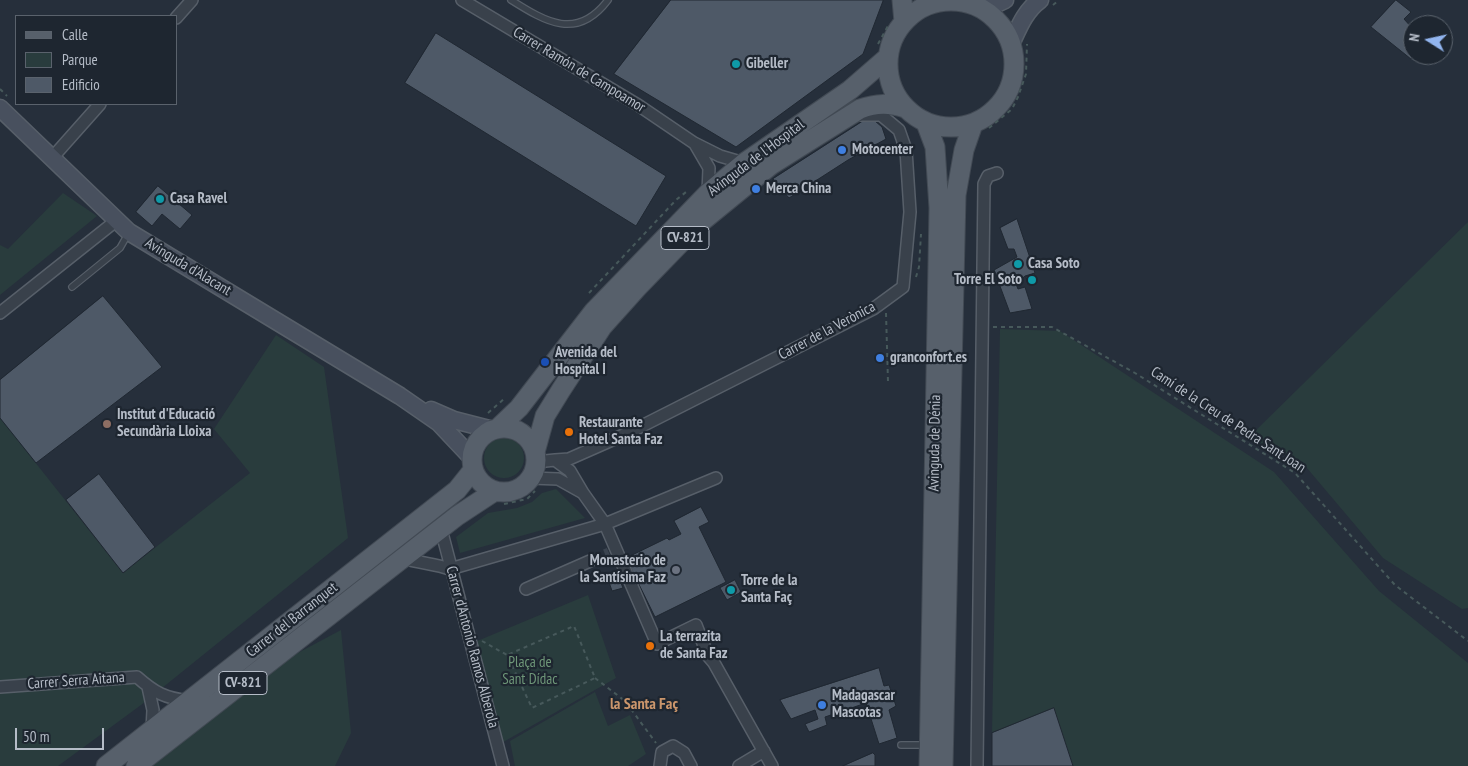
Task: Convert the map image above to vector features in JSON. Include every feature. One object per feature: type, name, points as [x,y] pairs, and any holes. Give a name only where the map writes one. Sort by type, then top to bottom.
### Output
[{"type":"main road","points":[[898,21],[902,0]]},
{"type":"main road","name":"CV-821","points":[[950,0],[984,10],[1019,42],[1008,92],[1000,105],[988,116],[981,126],[945,128],[926,123],[906,108],[895,93],[889,76],[883,51],[891,44],[897,32],[898,21],[925,6],[950,0]]},
{"type":"main road","name":"Avinguda de l'Hospital","points":[[495,429],[519,408],[594,311],[708,193],[744,163],[850,90],[883,51]]},
{"type":"main road","name":"Avinguda de l'Hospital","points":[[534,464],[545,416],[602,327],[700,223],[764,171],[860,109],[875,104],[892,104],[906,108]]},
{"type":"main road","name":"Avinguda de Dénia","points":[[926,123],[935,147],[939,208],[929,766]]},
{"type":"main road","name":"Avinguda de Dénia","points":[[943,766],[956,195],[964,150],[981,126]]},
{"type":"main road","points":[[495,429],[510,429],[521,433],[530,441],[534,464]]},
{"type":"main road","name":"CV-821","points":[[472,464],[479,440],[495,429]]},
{"type":"main road","points":[[472,464],[479,481],[495,492]]},
{"type":"main road","name":"Carrer del Barranquet","points":[[106,766],[457,490],[472,464]]},
{"type":"main road","name":"CV-821","points":[[495,492],[513,491],[534,464]]},
{"type":"main road","name":"Carrer del Barranquet","points":[[136,766],[403,558],[495,492]]},
{"type":"street","points":[[178,16],[192,0]]},
{"type":"street","points":[[984,10],[1004,0]]},
{"type":"street","points":[[1019,42],[1022,20],[1032,6],[1040,0]]},
{"type":"street","name":"Carrer Ramón de Campoamor","points":[[466,1],[638,104],[694,142],[720,156],[744,163]]},
{"type":"street","points":[[52,158],[99,105]]},
{"type":"street","name":"Avinguda d'Alacant","points":[[0,108],[129,232],[400,396],[439,423],[472,464]]},
{"type":"street","name":"Carrer de la Verònica","points":[[534,464],[569,459],[628,433],[873,309],[903,287],[910,212],[906,150],[900,130],[882,115],[849,116]]},
{"type":"street","name":"Carrer Ramón de Campoamor","points":[[694,142],[709,168],[708,193]]},
{"type":"street","points":[[977,766],[984,184],[988,176],[997,172]]},
{"type":"street","points":[[0,313],[117,220]]},
{"type":"street","name":"Avinguda d'Alacant","points":[[400,396],[454,420],[495,429]]},
{"type":"street","points":[[555,460],[570,471],[606,527],[657,644],[696,626],[708,656],[714,663],[772,766]]},
{"type":"street","points":[[534,464],[583,493]]},
{"type":"street","points":[[403,558],[450,569],[606,527],[716,478]]},
{"type":"street","name":"Carrer d'Antonio Ramos Alberola","points":[[441,529],[503,766]]},
{"type":"street","points":[[526,589],[590,561]]},
{"type":"street","name":"Carrer Serra Aitana","points":[[0,686],[137,677],[148,687],[169,698],[189,701]]},
{"type":"street","points":[[148,687],[153,710],[152,730]]},
{"type":"street","points":[[920,766],[922,745],[929,721]]},
{"type":"street","points":[[944,742],[952,766]]},
{"type":"street","points":[[660,766],[662,752],[673,746],[684,753],[691,766]]},
{"type":"street","points":[[739,766],[764,751]]},
{"type":"lane","points":[[511,0],[538,17],[569,24],[585,21],[608,0]]},
{"type":"lane","points":[[72,287],[120,248],[129,232]]},
{"type":"lane","points":[[902,745],[922,745]]},
{"type":"path","points":[[883,51],[898,21]]},
{"type":"path","points":[[981,126],[1012,109],[1018,97],[1026,74],[1026,52],[1019,42]]},
{"type":"path","name":"Camí de la Creu de Pedra Sant Joan","points":[[983,326],[1052,326],[1135,373],[1295,473],[1395,585],[1468,641]]},
{"type":"path","points":[[507,655],[574,626],[595,678],[626,701],[662,752]]},
{"type":"path","points":[[480,640],[507,655],[532,708],[595,678]]},
{"type":"green space","points":[[63,193],[97,216],[0,295],[0,245],[8,249]]},
{"type":"green space","points":[[1468,222],[1468,608],[1462,609],[1383,558],[1301,461],[1248,438]]},
{"type":"green space","points":[[1000,329],[1060,331],[1274,472],[1379,591],[1468,663],[1468,766],[1073,766],[1054,709],[992,733]]},
{"type":"green space","points":[[276,335],[324,367],[348,538],[141,705],[58,766],[0,766],[0,418],[123,573],[250,473],[214,429]]},
{"type":"green space","points":[[508,438],[515,441],[521,447],[524,458],[523,466],[515,475],[508,478],[500,478],[493,475],[485,466],[484,454],[487,447],[496,439]]},
{"type":"green space","points":[[556,489],[585,518],[460,553],[456,537],[488,513],[517,508],[532,502],[542,493]]},
{"type":"green space","name":"Plaça de Sant Dídac","points":[[588,595],[616,678],[498,745],[470,644]]},
{"type":"green space","points":[[341,630],[351,733],[335,766],[151,766],[281,662]]},
{"type":"green space","points":[[595,692],[608,726],[630,715],[646,754],[628,766],[515,766],[510,741]]},
{"type":"building","name":"Gibeller","points":[[671,0],[883,1],[863,54],[736,147],[614,74]]},
{"type":"building","points":[[1396,0],[1411,12],[1408,15],[1403,15],[1403,53],[1371,27]]},
{"type":"building","points":[[436,33],[666,176],[636,226],[405,83]]},
{"type":"building","name":"Motocenter","points":[[863,121],[875,121],[882,127],[886,139],[848,160],[789,198],[773,179]]},
{"type":"building","name":"Casa Ravel","points":[[158,186],[192,215],[180,229],[162,214],[152,226],[136,212]]},
{"type":"building","name":"Casa Soto","points":[[1017,219],[1035,273],[1025,276],[1016,284],[1018,289],[1025,287],[1032,309],[1010,313],[994,270],[1017,257],[1014,249],[1008,249],[1000,228]]},
{"type":"building","name":"Torre El Soto","points":[[1034,274],[1037,283],[1028,285],[1026,277]]},
{"type":"building","points":[[103,296],[162,367],[36,463],[0,418],[0,380]]},
{"type":"building","points":[[99,474],[155,547],[123,573],[66,500]]},
{"type":"building","name":"Monasterio de la Santísima Faz","points":[[701,507],[709,522],[699,527],[726,582],[655,617],[626,558],[667,538],[669,540],[681,534],[674,521]]},
{"type":"building","points":[[619,578],[623,588],[612,591],[609,582]]},
{"type":"building","name":"Torre de la Santa Faç","points":[[735,580],[741,592],[727,600],[720,588]]},
{"type":"building","name":"Madagascar Mascotas","points":[[879,668],[884,686],[889,685],[896,706],[889,710],[897,738],[879,744],[866,703],[825,717],[827,725],[809,732],[805,724],[818,719],[815,710],[791,719],[780,700]]},
{"type":"building","points":[[1054,708],[1073,766],[992,766],[992,733]]},
{"type":"building","points":[[873,753],[875,755],[875,766],[843,766]]},
{"type":"tunnel","points":[[590,561],[609,553]]},
{"type":"place","name":"Gibeller","points":[[736,64]]},
{"type":"place","name":"Motocenter","points":[[842,150]]},
{"type":"place","name":"Merca China","points":[[756,189]]},
{"type":"place","name":"Casa Ravel","points":[[160,199]]},
{"type":"place","name":"Casa Soto","points":[[1018,264]]},
{"type":"place","name":"Torre El Soto","points":[[1032,280]]},
{"type":"place","name":"granconfort.es","points":[[880,358]]},
{"type":"place","name":"Avenida del Hospital I","points":[[545,362]]},
{"type":"place","name":"Institut d'Educació Secundària Lloixa","points":[[107,424]]},
{"type":"place","name":"Restaurante Hotel Santa Faz","points":[[569,432]]},
{"type":"place","name":"Monasterio de la Santísima Faz","points":[[676,570]]},
{"type":"place","name":"Torre de la Santa Faç","points":[[731,590]]},
{"type":"place","name":"La terrazita de Santa Faz","points":[[650,646]]},
{"type":"place","name":"Madagascar Mascotas","points":[[822,705]]},
{"type":"district","name":"la Santa Faç","points":[[644,704]]}]
